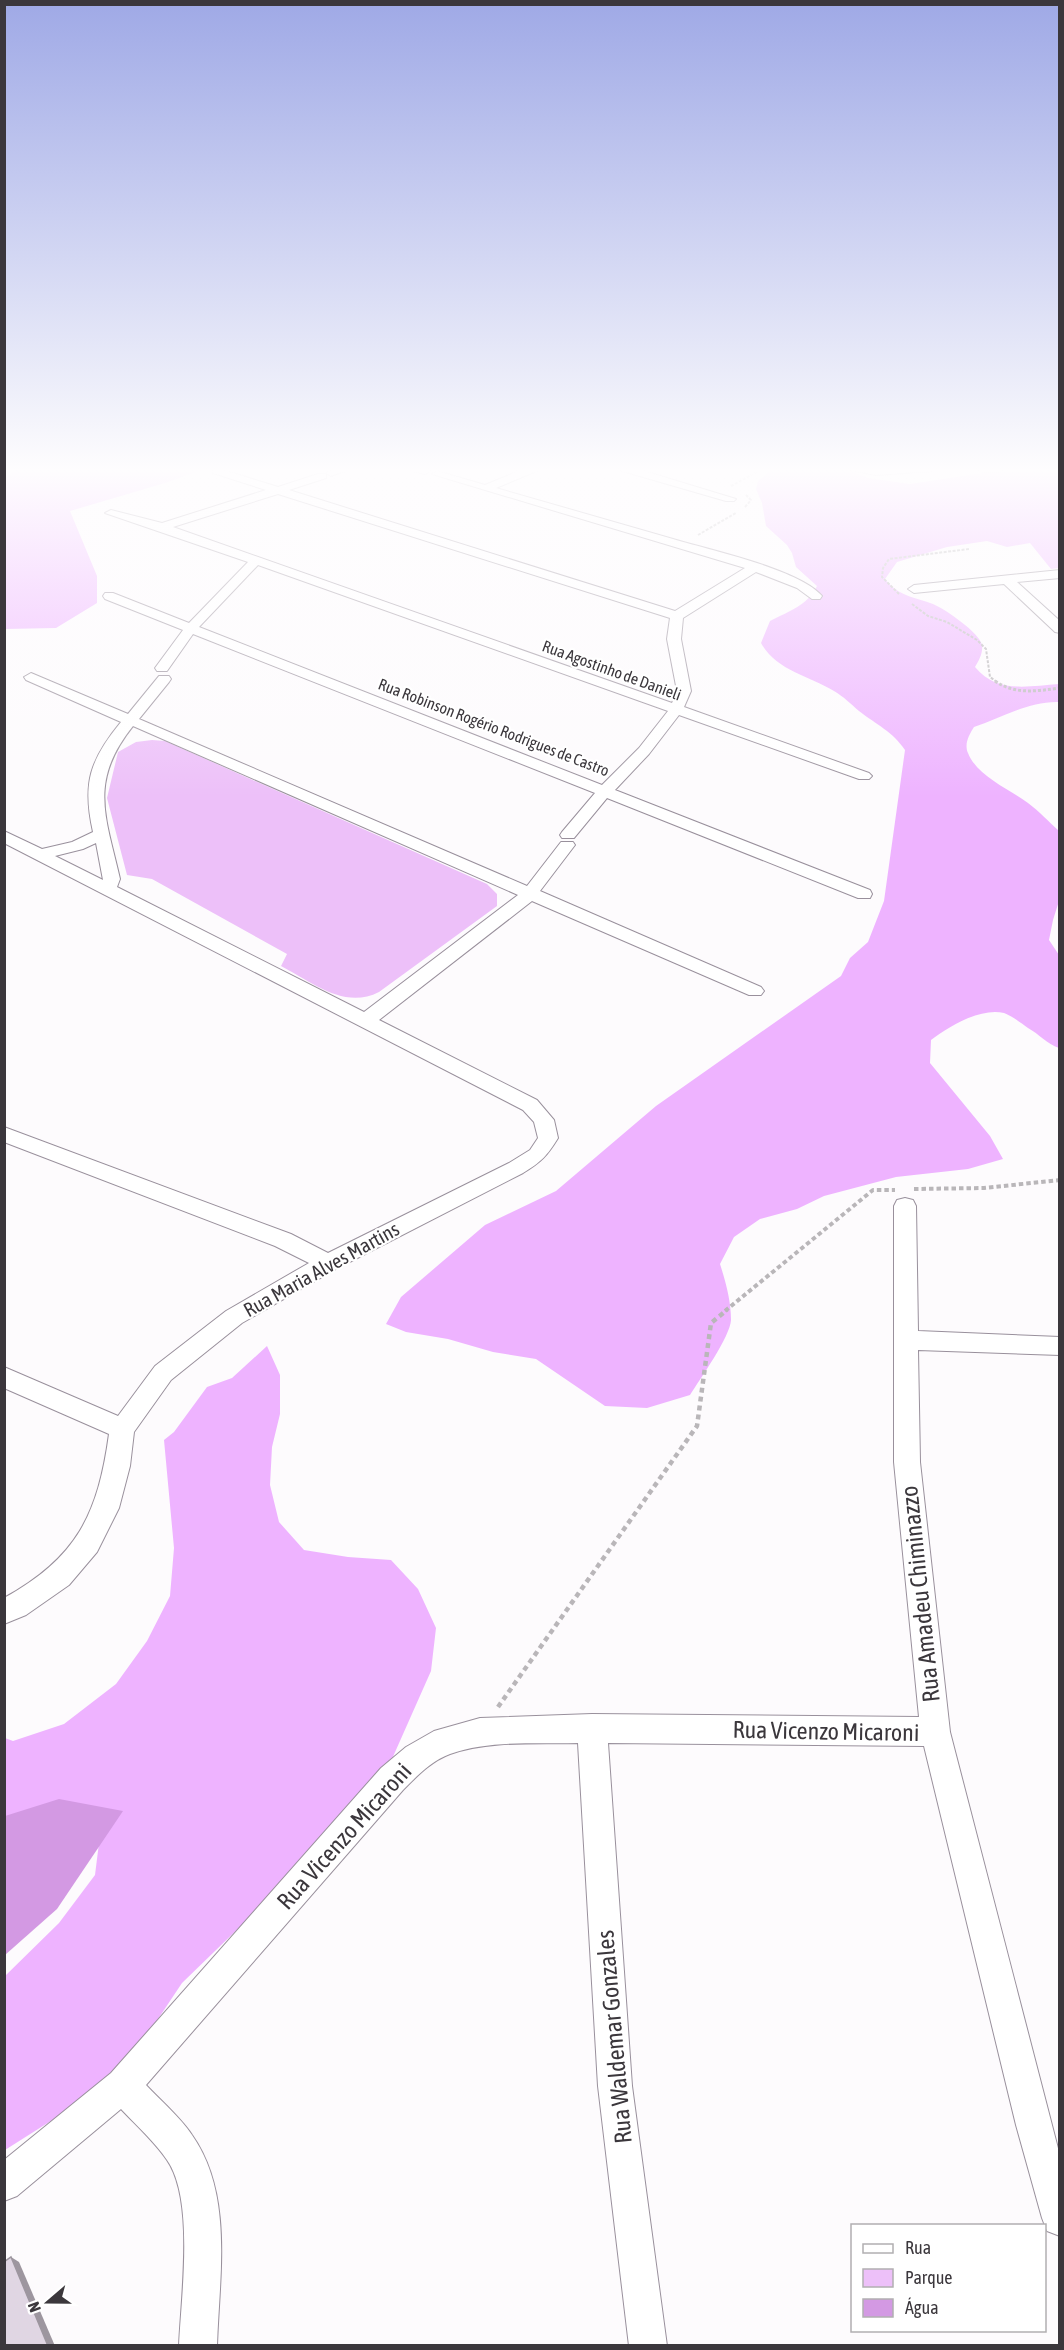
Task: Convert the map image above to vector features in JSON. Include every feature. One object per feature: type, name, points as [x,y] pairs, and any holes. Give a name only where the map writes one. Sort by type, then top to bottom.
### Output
[{"type":"street","points":[[107,890],[112,879],[95,804],[97,776],[107,751],[131,721],[191,628],[239,578]]},
{"type":"street","name":"Rua Agostinho de Danieli","points":[[305,578],[864,776]]},
{"type":"street","points":[[554,578],[677,616],[738,578]]},
{"type":"street","points":[[782,578],[801,585],[816,596]]},
{"type":"street","points":[[914,589],[1020,578]]},
{"type":"street","points":[[1006,579],[1059,629]]},
{"type":"street","name":"Rua Robinson Rogério Rodrigues de Castro","points":[[109,596],[606,790],[864,894]]},
{"type":"street","points":[[366,1020],[510,911],[529,894],[606,790],[644,751],[676,710],[684,691],[675,639],[677,616]]},
{"type":"street","points":[[31,677],[755,991]]},
{"type":"street","points":[[41,854],[77,846],[103,833]]},
{"type":"street","name":"Rua Maria Alves Martins","points":[[4,836],[531,1105],[544,1120],[548,1138],[537,1155],[516,1168],[328,1263],[234,1317],[163,1373],[122,1429],[117,1466],[106,1508],[88,1544],[60,1576],[16,1606],[4,1611]]},
{"type":"street","points":[[4,1134],[283,1240],[328,1263]]},
{"type":"street","name":"Rua Amadeu Chiminazzo","points":[[905,1206],[904,1340],[907,1462],[935,1732],[1033,2126],[1059,2218]]},
{"type":"street","points":[[904,1340],[1059,1346]]},
{"type":"street","points":[[4,1377],[122,1429]]},
{"type":"street","name":"Rua Vicenzo Micaroni","points":[[4,2183],[123,2085],[392,1779],[416,1757],[444,1741],[480,1732],[592,1728],[935,1732]]},
{"type":"street","name":"Rua Waldemar Gonzales","points":[[592,1728],[615,2086],[648,2346]]},
{"type":"street","points":[[123,2085],[180,2148],[197,2183],[202,2227],[198,2346]]},
{"type":"path","points":[[883,578],[903,597]]},
{"type":"path","points":[[910,602],[928,616],[947,622],[977,640],[986,650],[990,677],[998,685],[1005,689],[1035,691],[1059,688]]},
{"type":"path","points":[[480,1732],[697,1426],[711,1323],[873,1190],[984,1188],[1059,1180]]},
{"type":"green space","points":[[165,741],[487,884],[497,894],[497,906],[379,992],[366,997],[353,998],[328,992],[281,966],[287,954],[152,879],[127,875],[107,798],[118,752],[136,742]]},
{"type":"shaded area","points":[[5,578],[97,578],[97,603],[56,628],[5,629]]},
{"type":"shaded area","points":[[808,578],[886,578],[890,585],[901,593],[933,604],[953,616],[975,634],[982,645],[975,667],[984,676],[1003,685],[1025,687],[1059,684],[1059,702],[1026,707],[974,727],[967,746],[968,753],[978,769],[1032,806],[1059,831],[1059,901],[1049,940],[1059,955],[1059,1048],[1010,1016],[995,1012],[965,1019],[931,1040],[930,1063],[990,1136],[1003,1159],[968,1169],[896,1177],[824,1196],[797,1209],[760,1219],[734,1237],[720,1264],[729,1299],[731,1320],[726,1337],[690,1395],[647,1408],[605,1406],[536,1359],[493,1352],[448,1339],[406,1332],[386,1324],[401,1297],[485,1225],[556,1191],[656,1106],[841,976],[850,958],[868,942],[884,901],[905,750],[889,733],[841,696],[824,685],[784,666],[761,643],[770,621],[803,603],[817,586]]},
{"type":"shaded area","points":[[267,1346],[280,1375],[280,1414],[272,1447],[270,1485],[279,1522],[304,1550],[348,1557],[391,1560],[418,1589],[436,1628],[431,1671],[388,1768],[280,1888],[182,1983],[140,2046],[84,2100],[5,2150],[5,1976],[59,1923],[95,1875],[102,1819],[5,1820],[5,1738],[13,1741],[64,1724],[116,1684],[147,1641],[170,1596],[174,1548],[164,1440],[174,1432],[207,1387],[232,1378]]},
{"type":"water","points":[[59,1799],[123,1811],[57,1909],[5,1955],[5,1816]]},
{"type":"building","points":[[11,2257],[48,2346],[4,2346],[4,2262]]}]
